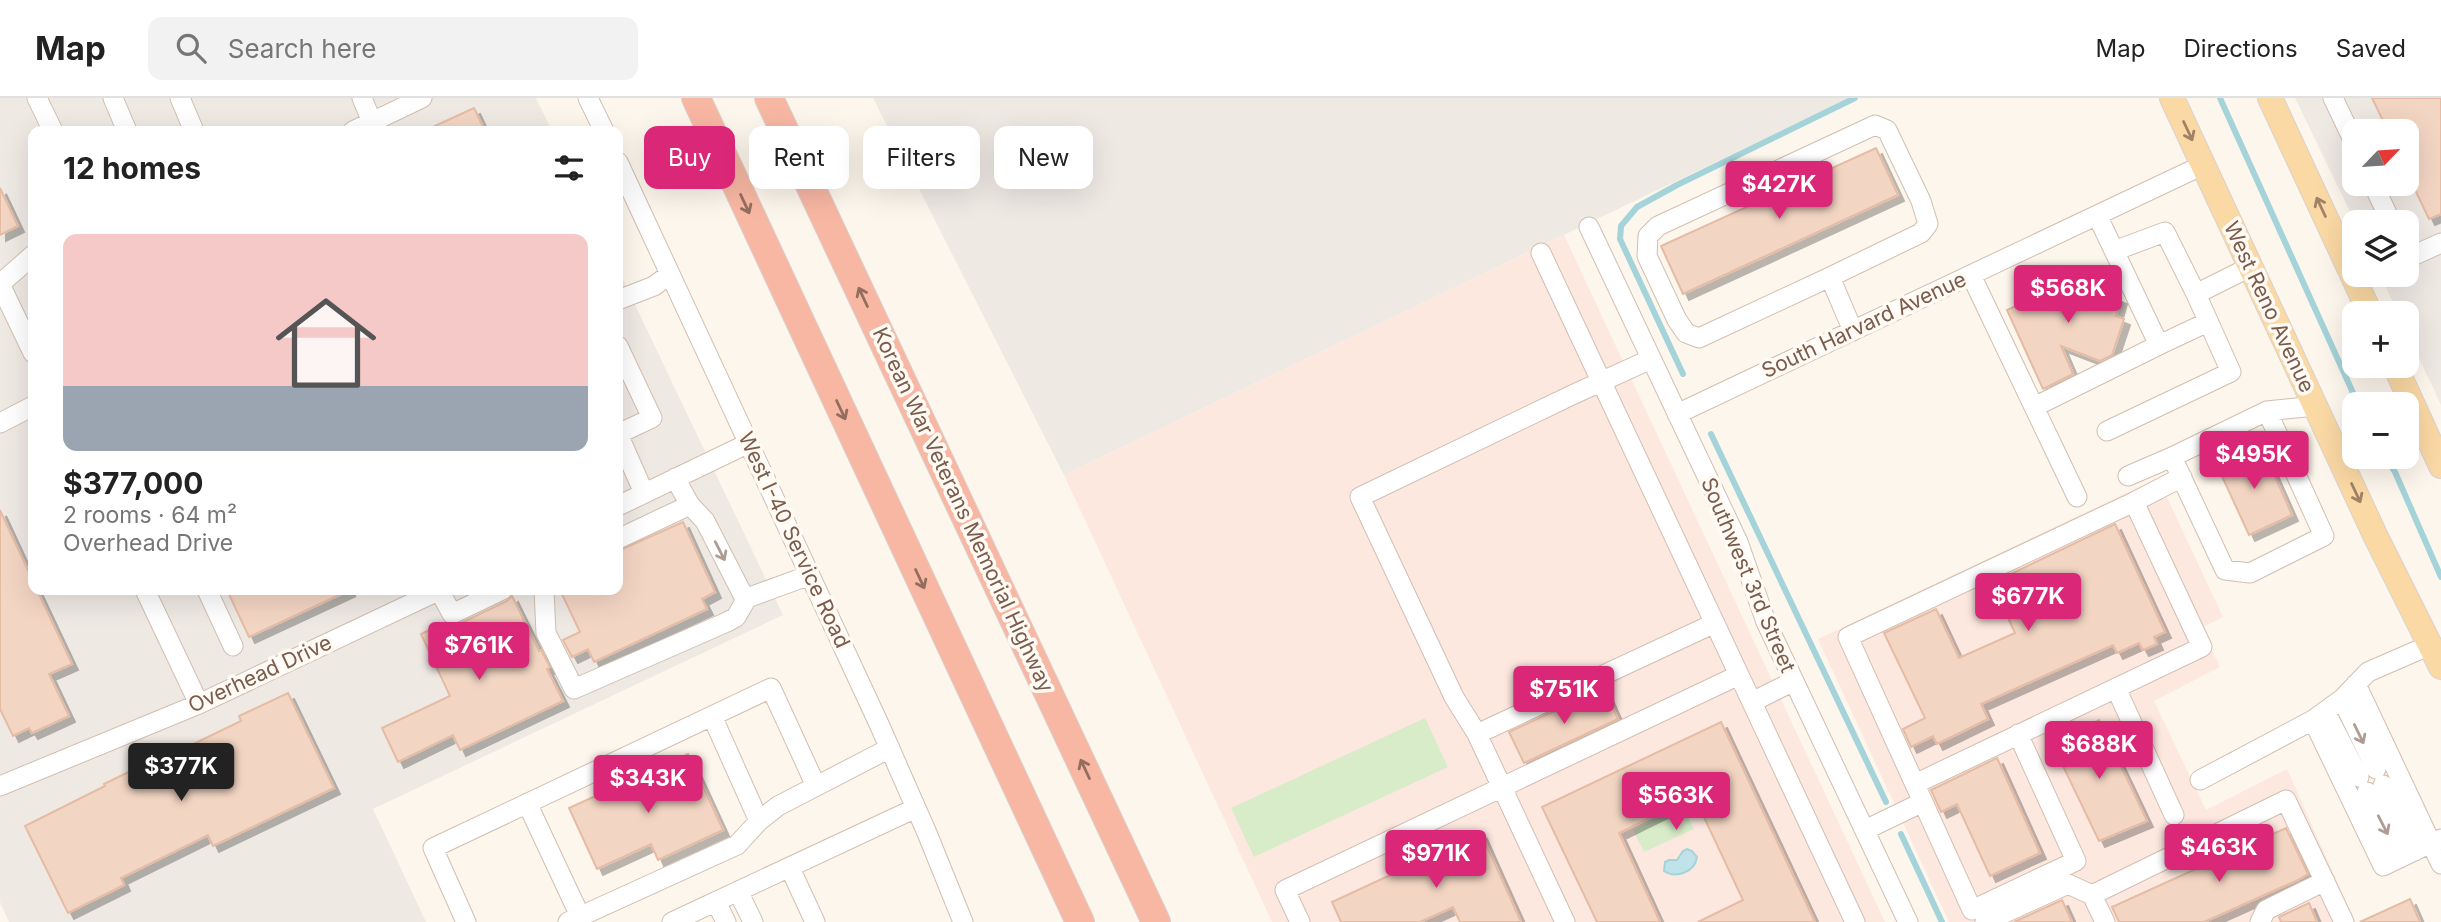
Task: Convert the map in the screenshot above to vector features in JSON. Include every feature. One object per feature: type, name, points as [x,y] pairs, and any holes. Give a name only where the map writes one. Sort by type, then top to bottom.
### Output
[{"type":"highway","points":[[695,98],[1080,922]]},
{"type":"highway","name":"Korean War Veterans Memorial Highway","points":[[769,98],[1156,922]]},
{"type":"highway","points":[[1036,828],[1064,922]]},
{"type":"highway","points":[[1114,831],[1168,922]]},
{"type":"main road","name":"West Reno Avenue","points":[[2172,98],[2375,535],[2436,642],[2441,667]]},
{"type":"main road","points":[[2270,98],[2342,235]]},
{"type":"main road","points":[[2401,378],[2441,466]]},
{"type":"street","points":[[37,98],[50,126]]},
{"type":"street","points":[[113,98],[125,126]]},
{"type":"street","points":[[180,98],[192,126]]},
{"type":"street","points":[[362,98],[372,122]]},
{"type":"street","points":[[364,126],[422,98]]},
{"type":"street","points":[[588,98],[602,126]]},
{"type":"street","points":[[2333,98],[2343,119]]},
{"type":"street","points":[[1875,125],[1887,130],[1921,201],[1928,224],[1921,233],[1830,277],[1699,338],[1686,333],[1676,320],[1647,256],[1648,236],[1658,226],[1875,125]]},
{"type":"street","name":"South Harvard Avenue","points":[[1677,414],[2203,165]]},
{"type":"street","name":"West I-40 Service Road","points":[[623,173],[890,748],[963,922]]},
{"type":"street","points":[[2097,215],[2159,345]]},
{"type":"street","name":"Southwest 3rd Street","points":[[1589,228],[1738,542],[1766,622],[1908,922]]},
{"type":"street","points":[[2107,431],[2231,372],[2165,232],[2114,251]]},
{"type":"street","points":[[2419,253],[2441,243]]},
{"type":"street","points":[[1541,253],[1855,922]]},
{"type":"street","points":[[28,259],[0,284],[28,343]]},
{"type":"street","points":[[2196,294],[2250,267]]},
{"type":"street","points":[[623,299],[654,286],[670,274]]},
{"type":"street","points":[[1971,275],[2077,497]]},
{"type":"street","points":[[1830,277],[1853,331]]},
{"type":"street","points":[[2034,407],[2208,322]]},
{"type":"street","points":[[623,357],[652,418],[623,432]]},
{"type":"street","points":[[1565,922],[1477,734],[1454,697],[1360,497],[1651,359]]},
{"type":"street","points":[[2128,476],[2267,411],[2315,405]]},
{"type":"street","points":[[0,423],[28,409]]},
{"type":"street","points":[[2172,457],[2225,570],[2250,573],[2324,536],[2267,411]]},
{"type":"street","points":[[623,504],[749,443]]},
{"type":"street","points":[[623,445],[644,493]]},
{"type":"street","points":[[2018,734],[2076,861],[1972,910],[1848,637],[2182,477]]},
{"type":"street","points":[[675,478],[690,505],[705,521],[747,598]]},
{"type":"street","points":[[1915,784],[2202,647],[2134,502]]},
{"type":"street","points":[[623,537],[690,505]]},
{"type":"street","points":[[544,595],[546,633],[575,689],[727,622],[736,617],[747,598],[810,575]]},
{"type":"street","points":[[147,595],[199,704]]},
{"type":"street","points":[[209,595],[233,646]]},
{"type":"street","name":"Overhead Drive","points":[[0,786],[199,704],[429,595]]},
{"type":"street","points":[[443,595],[453,614],[492,595]]},
{"type":"street","points":[[1477,734],[1715,623]]},
{"type":"street","points":[[2200,780],[2319,715],[2368,672],[2436,642]]},
{"type":"street","points":[[1300,922],[1286,890],[1740,675]]},
{"type":"street","points":[[1752,702],[1794,681]]},
{"type":"street","points":[[467,922],[433,848],[771,688],[816,786]]},
{"type":"street","points":[[2116,688],[2174,816]]},
{"type":"street","points":[[2349,691],[2371,781]]},
{"type":"street","points":[[2349,691],[2422,848]]},
{"type":"street","points":[[2319,715],[2422,848],[2441,864]]},
{"type":"street","points":[[2319,715],[2383,866],[2422,848]]},
{"type":"street","points":[[712,716],[759,821]]},
{"type":"street","points":[[527,803],[574,919],[737,845],[759,821],[778,806],[890,748]]},
{"type":"street","points":[[2092,895],[2286,800],[2344,922]]},
{"type":"street","points":[[1865,830],[1923,802]]},
{"type":"street","points":[[672,922],[916,808]]},
{"type":"street","points":[[790,867],[815,922]]},
{"type":"street","points":[[2260,922],[2266,910],[2325,881]]},
{"type":"street","points":[[1986,922],[2068,884],[2092,895],[2105,922]]},
{"type":"street","points":[[738,891],[753,922]]},
{"type":"street","points":[[716,902],[726,922]]},
{"type":"shaded area","points":[[0,98],[536,98],[550,126],[28,126],[28,595],[623,595],[623,279],[783,615],[373,809],[426,922],[9,922],[0,902]]},
{"type":"shaded area","points":[[873,98],[1849,98],[1064,475],[919,189],[980,189],[980,126],[887,126]]},
{"type":"shaded area","points":[[2295,98],[2441,98],[2441,405],[2419,358],[2419,301],[2392,301],[2386,287],[2419,287],[2419,210],[2349,210],[2342,196],[2419,196],[2419,119],[2342,119],[2342,195]]},
{"type":"shaded area","points":[[1564,235],[1885,922],[1272,922],[1064,475]]},
{"type":"shaded area","points":[[2158,478],[2223,617],[2201,628],[2220,667],[2154,701],[2206,810],[2287,769],[2355,922],[1949,922],[1818,639]]},
{"type":"green space","points":[[1425,718],[1448,767],[1254,857],[1231,808]]},
{"type":"green space","points":[[1683,806],[1694,829],[1644,852],[1633,830]]},
{"type":"water","points":[[1687,849],[1697,857],[1693,867],[1679,874],[1664,871],[1665,862],[1677,860]]},
{"type":"building","points":[[2372,98],[2441,98],[2441,214],[2429,219],[2418,196],[2419,119],[2382,119]]},
{"type":"building","points":[[474,108],[483,126],[435,126]]},
{"type":"building","points":[[1876,148],[1898,195],[1683,294],[1661,246]]},
{"type":"building","points":[[0,188],[18,226],[0,235]]},
{"type":"building","points":[[2063,266],[2106,282],[2103,291],[2121,298],[2116,316],[2124,319],[2112,355],[2100,361],[2061,346],[2073,374],[2043,389],[2007,310],[2055,288]]},
{"type":"building","points":[[2237,450],[2242,462],[2264,452],[2292,515],[2249,535],[2215,461]]},
{"type":"building","points":[[0,510],[28,570],[28,595],[39,595],[72,664],[49,674],[69,716],[32,733],[29,728],[13,736],[0,709]]},
{"type":"building","points":[[683,522],[715,592],[702,599],[707,609],[594,662],[588,649],[572,657],[563,640],[580,632],[562,595],[623,595],[623,549]]},
{"type":"building","points":[[2115,524],[2165,632],[2154,637],[2157,644],[2143,650],[2139,643],[2117,653],[2113,645],[1981,704],[1988,719],[1937,744],[1933,736],[1911,747],[1903,729],[1925,718],[1884,633],[1936,609],[1959,658],[2015,633],[1992,583]]},
{"type":"building","points":[[229,595],[339,595],[249,637]]},
{"type":"building","points":[[512,596],[539,651],[541,650],[550,667],[547,669],[563,701],[460,750],[453,735],[398,762],[382,728],[450,696],[421,634],[444,623],[457,625]]},
{"type":"building","points":[[1604,688],[1618,719],[1524,763],[1509,732]]},
{"type":"building","points":[[288,693],[334,788],[213,846],[208,835],[121,878],[124,885],[68,913],[25,826],[145,764],[146,767],[241,721],[239,716]]},
{"type":"building","points":[[2099,720],[2147,821],[2099,841],[2052,743]]},
{"type":"building","points":[[1721,722],[1815,922],[1698,922],[1743,900],[1694,796],[1619,833],[1660,922],[1597,922],[1542,807]]},
{"type":"building","points":[[688,754],[723,830],[658,860],[651,844],[597,869],[569,808]]},
{"type":"building","points":[[1997,758],[2040,853],[1990,876],[1957,804],[1941,812],[1931,790]]},
{"type":"building","points":[[2286,828],[2308,874],[2298,880],[2204,922],[2119,922],[2112,907]]},
{"type":"building","points":[[1481,833],[1521,922],[1460,922],[1453,907],[1420,922],[1341,922],[1332,902]]},
{"type":"building","points":[[2410,899],[2420,922],[2360,922]]},
{"type":"building","points":[[2062,900],[2072,922],[2014,922]]},
{"type":"building","points":[[2309,903],[2317,922],[2281,922],[2279,917]]},
{"type":"waterway","points":[[1683,374],[1620,239],[1621,226],[1637,207],[1677,185],[1855,98]]},
{"type":"waterway","points":[[2220,98],[2353,392]]},
{"type":"waterway","points":[[1711,434],[1886,802]]},
{"type":"waterway","points":[[2393,469],[2441,577]]},
{"type":"waterway","points":[[1901,834],[1942,922]]}]
